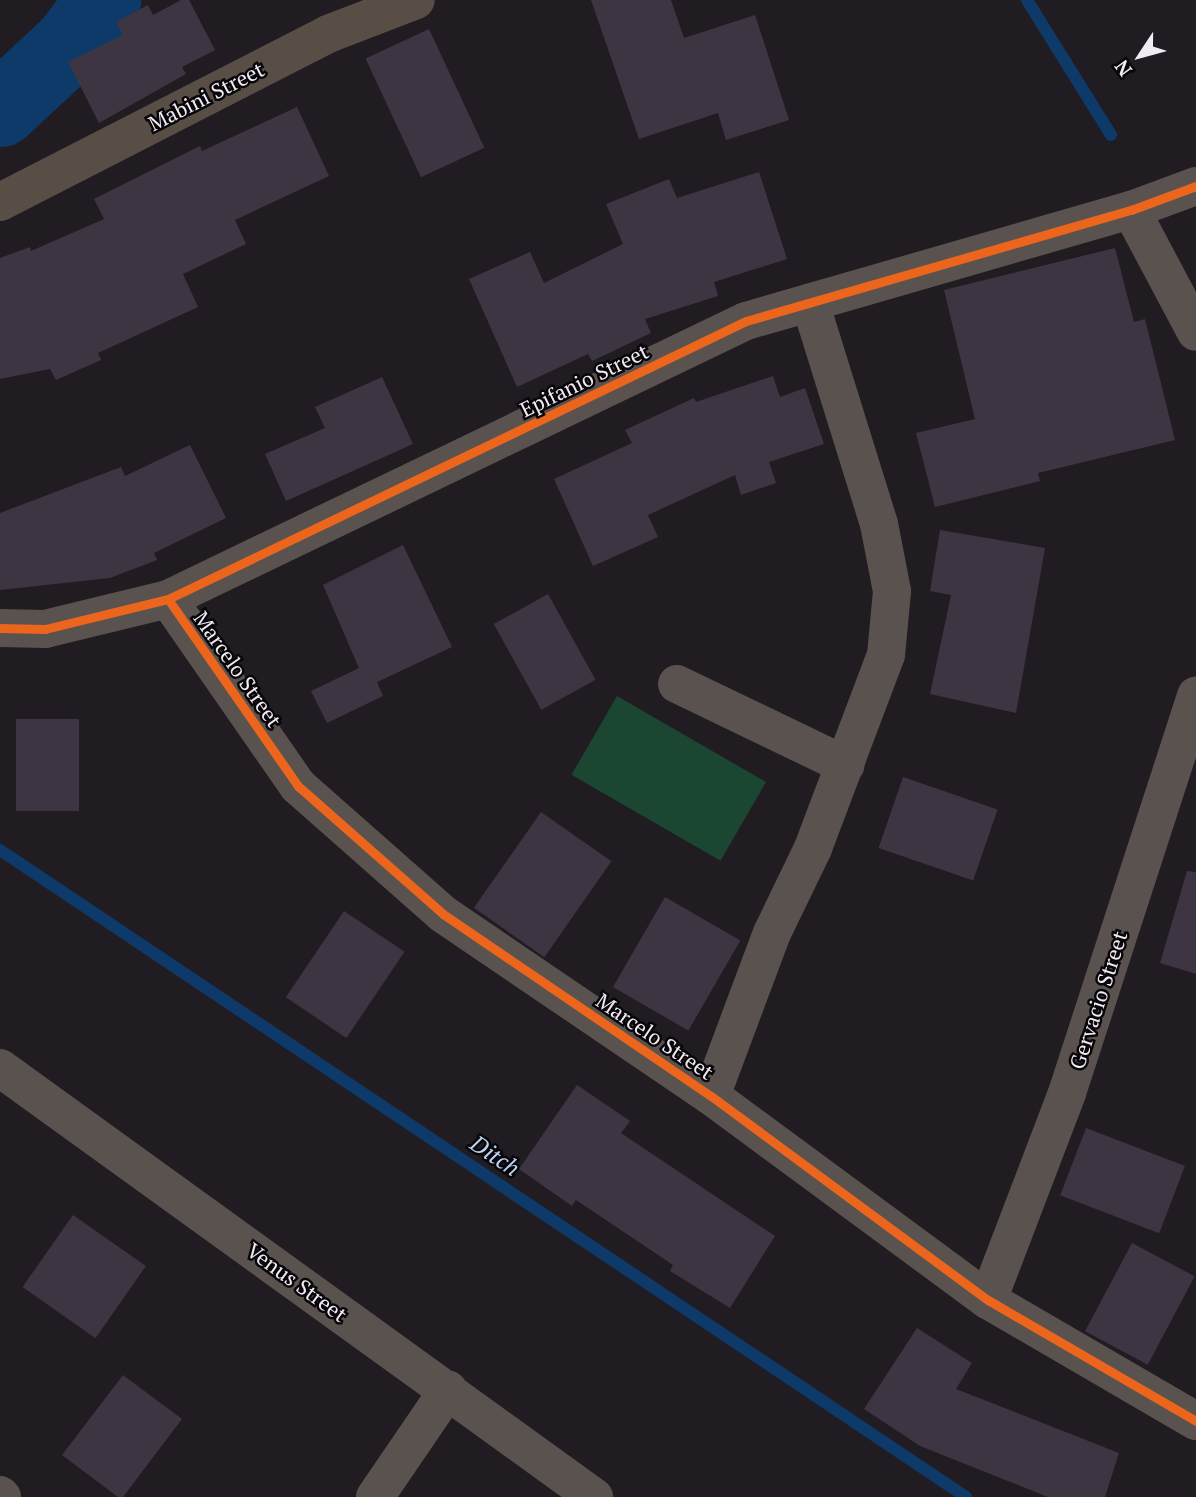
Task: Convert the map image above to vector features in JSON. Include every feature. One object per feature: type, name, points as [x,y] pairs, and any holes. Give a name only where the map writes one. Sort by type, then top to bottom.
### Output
[{"type":"main road","name":"Mabini Street","points":[[0,202],[328,34],[416,0]]},
{"type":"street","name":"Epifanio Street","points":[[0,628],[45,629],[168,599],[746,321],[1131,210],[1196,186]]},
{"type":"street","points":[[1131,210],[1196,332]]},
{"type":"street","points":[[711,1096],[772,933],[813,848],[887,655],[892,591],[879,524],[810,303]]},
{"type":"street","name":"Marcelo Street","points":[[168,599],[298,786],[443,914],[711,1096],[988,1300],[1196,1421]]},
{"type":"street","points":[[677,684],[845,765]]},
{"type":"street","name":"Gervacio Street","points":[[988,1300],[1067,1093],[1196,695]]},
{"type":"street","name":"Venus Street","points":[[0,1068],[594,1497]]},
{"type":"street","points":[[375,1497],[448,1390]]},
{"type":"green space","points":[[617,696],[766,782],[720,861],[572,775]]},
{"type":"building","points":[[181,0],[189,0],[215,50],[182,67],[186,74],[99,123],[68,62],[123,35],[116,22],[148,5],[153,15]]},
{"type":"building","points":[[591,0],[671,0],[684,38],[755,15],[789,120],[726,140],[718,113],[639,139]]},
{"type":"building","points":[[429,29],[484,148],[421,177],[366,59]]},
{"type":"building","points":[[297,107],[329,176],[235,220],[246,244],[183,274],[198,307],[98,353],[101,360],[56,380],[50,369],[0,379],[0,258],[30,247],[31,251],[104,219],[94,199],[200,146],[202,151]]},
{"type":"building","points":[[759,172],[787,259],[714,282],[718,296],[645,319],[651,333],[592,361],[588,354],[517,387],[469,279],[530,252],[544,283],[623,244],[606,204],[669,179],[677,198]]},
{"type":"building","points":[[1115,248],[1134,322],[1145,319],[1175,440],[1038,473],[1040,481],[935,507],[916,433],[975,419],[944,290]]},
{"type":"building","points":[[773,376],[780,397],[805,388],[824,444],[769,462],[776,483],[741,495],[735,475],[648,515],[658,537],[593,566],[554,479],[632,443],[625,430],[694,398],[696,402]]},
{"type":"building","points":[[382,377],[413,444],[286,501],[265,454],[325,428],[315,407]]},
{"type":"building","points":[[190,445],[226,518],[154,553],[157,560],[110,578],[0,590],[0,513],[121,467],[125,476]]},
{"type":"building","points":[[940,530],[1045,548],[1016,713],[930,694],[951,595],[930,591]]},
{"type":"building","points":[[403,545],[452,647],[377,682],[383,696],[327,723],[311,691],[359,668],[323,585]]},
{"type":"building","points":[[548,594],[596,680],[541,710],[494,624]]},
{"type":"building","points":[[16,719],[79,719],[79,811],[16,811]]},
{"type":"building","points":[[903,777],[998,810],[973,880],[879,848]]},
{"type":"building","points":[[541,812],[611,861],[544,957],[474,908]]},
{"type":"building","points":[[1187,871],[1196,872],[1196,974],[1160,963]]},
{"type":"building","points":[[665,897],[740,940],[688,1031],[613,987]]},
{"type":"building","points":[[344,911],[405,952],[346,1038],[286,997]]},
{"type":"building","points":[[577,1085],[630,1121],[621,1133],[775,1236],[730,1308],[670,1271],[673,1265],[576,1200],[572,1206],[519,1169]]},
{"type":"building","points":[[1086,1128],[1185,1166],[1159,1233],[1060,1195]]},
{"type":"building","points":[[73,1215],[146,1266],[95,1338],[23,1287]]},
{"type":"building","points":[[1132,1243],[1195,1276],[1148,1365],[1085,1331]]},
{"type":"building","points":[[917,1328],[972,1363],[956,1389],[1119,1453],[1105,1497],[1048,1497],[920,1446],[864,1409]]},
{"type":"building","points":[[123,1375],[182,1419],[123,1497],[118,1497],[62,1455]]},
{"type":"waterway","points":[[0,109],[71,43],[103,0]]},
{"type":"waterway","points":[[1027,0],[1111,135]]},
{"type":"waterway","name":"Ditch","points":[[0,850],[966,1497]]},
{"type":"cycle path","points":[[0,628],[45,629],[168,599],[746,321],[1131,210],[1196,186]]},
{"type":"cycle path","points":[[168,599],[298,786],[443,914],[711,1096],[988,1300],[1196,1421]]}]
